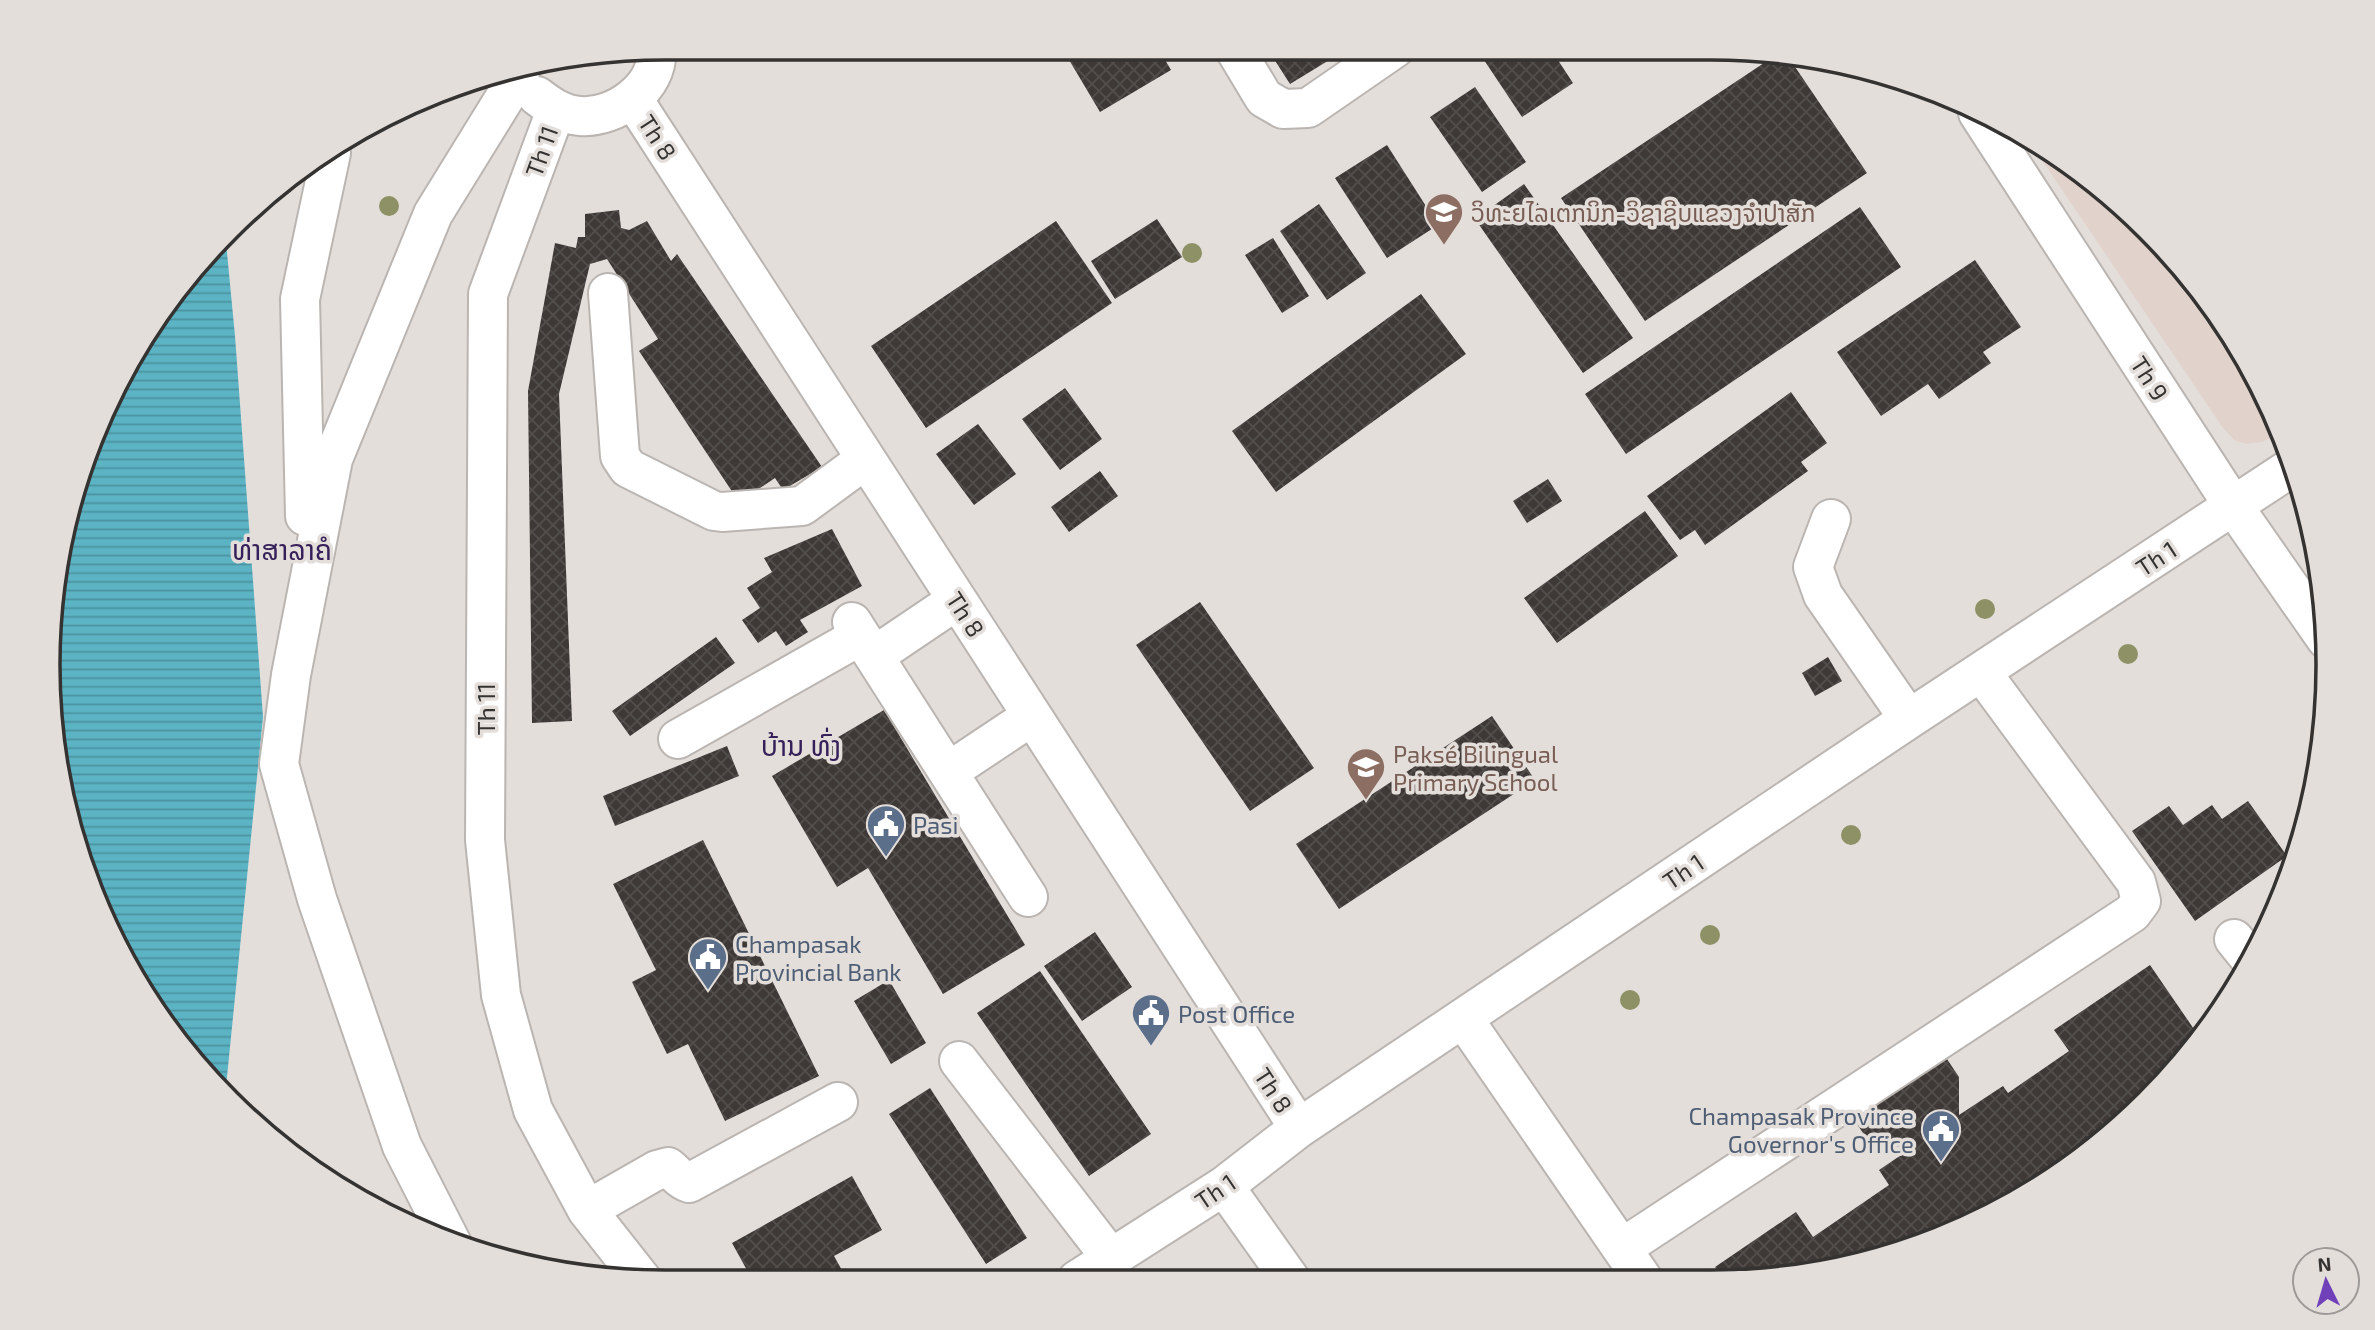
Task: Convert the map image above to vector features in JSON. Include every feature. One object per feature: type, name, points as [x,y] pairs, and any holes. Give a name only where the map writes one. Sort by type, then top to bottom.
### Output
[{"type":"street","points":[[523,77],[534,94],[556,110],[580,116],[604,115],[633,99],[648,80],[655,60]]},
{"type":"street","points":[[1241,60],[1264,98],[1283,109],[1308,108],[1378,60]]},
{"type":"street","points":[[444,1228],[402,1146],[317,900],[279,764],[291,675],[333,459],[433,214],[516,78]]},
{"type":"street","name":"Th 8","points":[[633,99],[1299,1128]]},
{"type":"street","name":"Th 11","points":[[556,110],[488,294],[485,840],[501,995],[533,1110],[587,1210],[634,1269]]},
{"type":"street","name":"Th 9","points":[[1987,127],[2234,507],[2314,621]]},
{"type":"street","points":[[307,592],[300,299],[329,162]]},
{"type":"street","points":[[608,293],[620,456],[628,468],[722,512],[802,506],[866,459]]},
{"type":"street","name":"Th 1","points":[[1092,1270],[1224,1186],[1299,1128],[1909,719],[2284,473]]},
{"type":"street","points":[[1832,519],[1813,567],[1823,596],[1909,719]]},
{"type":"street","points":[[678,739],[862,638],[957,600]]},
{"type":"street","points":[[862,638],[1028,897]]},
{"type":"street","points":[[1463,1018],[1632,1263],[2132,913],[2141,901],[2136,882],[1982,673]]},
{"type":"street","points":[[948,772],[1032,716]]},
{"type":"street","points":[[959,1060],[1111,1258]]},
{"type":"street","points":[[587,1210],[657,1170],[668,1167],[681,1181],[689,1184],[838,1102]]},
{"type":"street","points":[[1224,1186],[1284,1270]]},
{"type":"shaded area","points":[[2041,159],[2109,210],[2138,237],[2190,296],[2234,362],[2271,438],[2246,444],[2234,440],[2223,428]]},
{"type":"water","points":[[227,248],[235,336],[263,717],[227,1082],[185,1034],[162,1001],[122,933],[106,897],[80,822],[71,783],[61,705],[60,665],[61,625],[71,547],[80,508],[106,433],[122,397],[162,329],[185,296]]},
{"type":"building","points":[[1069,60],[1165,60],[1171,70],[1100,112]]},
{"type":"building","points":[[1275,60],[1329,60],[1290,84]]},
{"type":"building","points":[[1484,60],[1558,60],[1573,83],[1522,117]]},
{"type":"building","points":[[1765,63],[1794,66],[1867,173],[1645,321],[1561,198]]},
{"type":"building","points":[[1475,87],[1526,162],[1482,192],[1430,117]]},
{"type":"building","points":[[1387,145],[1438,225],[1387,258],[1335,178]]},
{"type":"building","points":[[1524,184],[1633,338],[1583,373],[1475,219]]},
{"type":"building","points":[[1319,204],[1366,273],[1327,300],[1280,231]]},
{"type":"building","points":[[1860,207],[1901,267],[1626,454],[1585,394]]},
{"type":"building","points":[[619,210],[621,228],[629,230],[647,221],[671,261],[677,254],[822,467],[783,490],[775,478],[739,502],[639,351],[658,339],[607,259],[590,264],[559,394],[572,721],[532,723],[528,391],[555,243],[576,248],[578,237],[585,237],[585,214]]},
{"type":"building","points":[[1157,219],[1182,257],[1115,299],[1091,261]]},
{"type":"building","points":[[1056,221],[1112,303],[926,428],[871,346]]},
{"type":"building","points":[[1273,238],[1309,296],[1282,313],[1245,255]]},
{"type":"building","points":[[1975,260],[2021,327],[1983,352],[1991,363],[1939,399],[1928,384],[1881,416],[1837,352]]},
{"type":"building","points":[[1421,294],[1466,354],[1276,492],[1232,431]]},
{"type":"building","points":[[1065,388],[1102,439],[1060,470],[1022,419]]},
{"type":"building","points":[[1791,392],[1827,443],[1801,462],[1808,471],[1705,545],[1695,530],[1680,540],[1647,496]]},
{"type":"building","points":[[978,424],[1016,474],[974,505],[936,454]]},
{"type":"building","points":[[1100,471],[1118,496],[1069,532],[1051,507]]},
{"type":"building","points":[[1548,479],[1562,501],[1527,523],[1513,501]]},
{"type":"building","points":[[1645,511],[1678,556],[1557,643],[1524,598]]},
{"type":"building","points":[[832,529],[862,586],[800,620],[808,632],[786,646],[776,631],[758,643],[742,620],[760,608],[747,588],[772,572],[764,558]]},
{"type":"building","points":[[1200,602],[1314,768],[1250,811],[1136,645]]},
{"type":"building","points":[[716,637],[735,663],[630,736],[612,711]]},
{"type":"building","points":[[1828,657],[1842,681],[1815,696],[1802,673]]},
{"type":"building","points":[[884,710],[1025,945],[943,994],[868,868],[837,887],[772,776]]},
{"type":"building","points":[[1492,716],[1535,780],[1339,909],[1296,844]]},
{"type":"building","points":[[727,746],[739,776],[615,826],[603,796]]},
{"type":"building","points":[[2248,801],[2285,853],[2283,858],[2195,921],[2132,831],[2169,806],[2183,825],[2212,805],[2222,819]]},
{"type":"building","points":[[703,840],[819,1076],[725,1121],[688,1044],[667,1054],[632,982],[656,970],[613,884]]},
{"type":"building","points":[[1095,932],[1132,987],[1082,1021],[1044,966]]},
{"type":"building","points":[[2150,965],[2194,1029],[2138,1093],[2079,1145],[2013,1189],[1978,1208],[1905,1238],[1828,1259],[1750,1269],[1717,1270],[1715,1267],[1796,1212],[1813,1237],[1889,1185],[1879,1170],[1913,1147],[1871,1145],[1851,1115],[1943,1053],[1959,1077],[1959,1115],[2003,1086],[2008,1093],[2069,1051],[2054,1030]]},
{"type":"building","points":[[1040,971],[1151,1134],[1089,1176],[977,1013]]},
{"type":"building","points":[[889,980],[926,1043],[891,1064],[854,1001]]},
{"type":"building","points":[[930,1088],[1027,1238],[986,1264],[889,1114]]},
{"type":"building","points":[[852,1176],[882,1230],[834,1256],[842,1270],[747,1270],[732,1243]]},
{"type":"place","name":"ວິທະຍໄລເຕກນິກ-ວິຊາຊີບແຂວງຈໍາປາສັກ","points":[[1444,246]]},
{"type":"place","name":"Paksé Bilingual Primary School","points":[[1366,801]]},
{"type":"place","name":"Pasi","points":[[886,858]]},
{"type":"place","name":"Champasak Provincial Bank","points":[[708,991]]},
{"type":"place","name":"Post Office","points":[[1151,1047]]},
{"type":"place","name":"Champasak Province Governor's Office","points":[[1941,1163]]},
{"type":"district","name":"ທ່າສາລາຄໍ","points":[[282,549]]},
{"type":"district","name":"ບ້ານ ທົ່ງ","points":[[801,745]]}]
